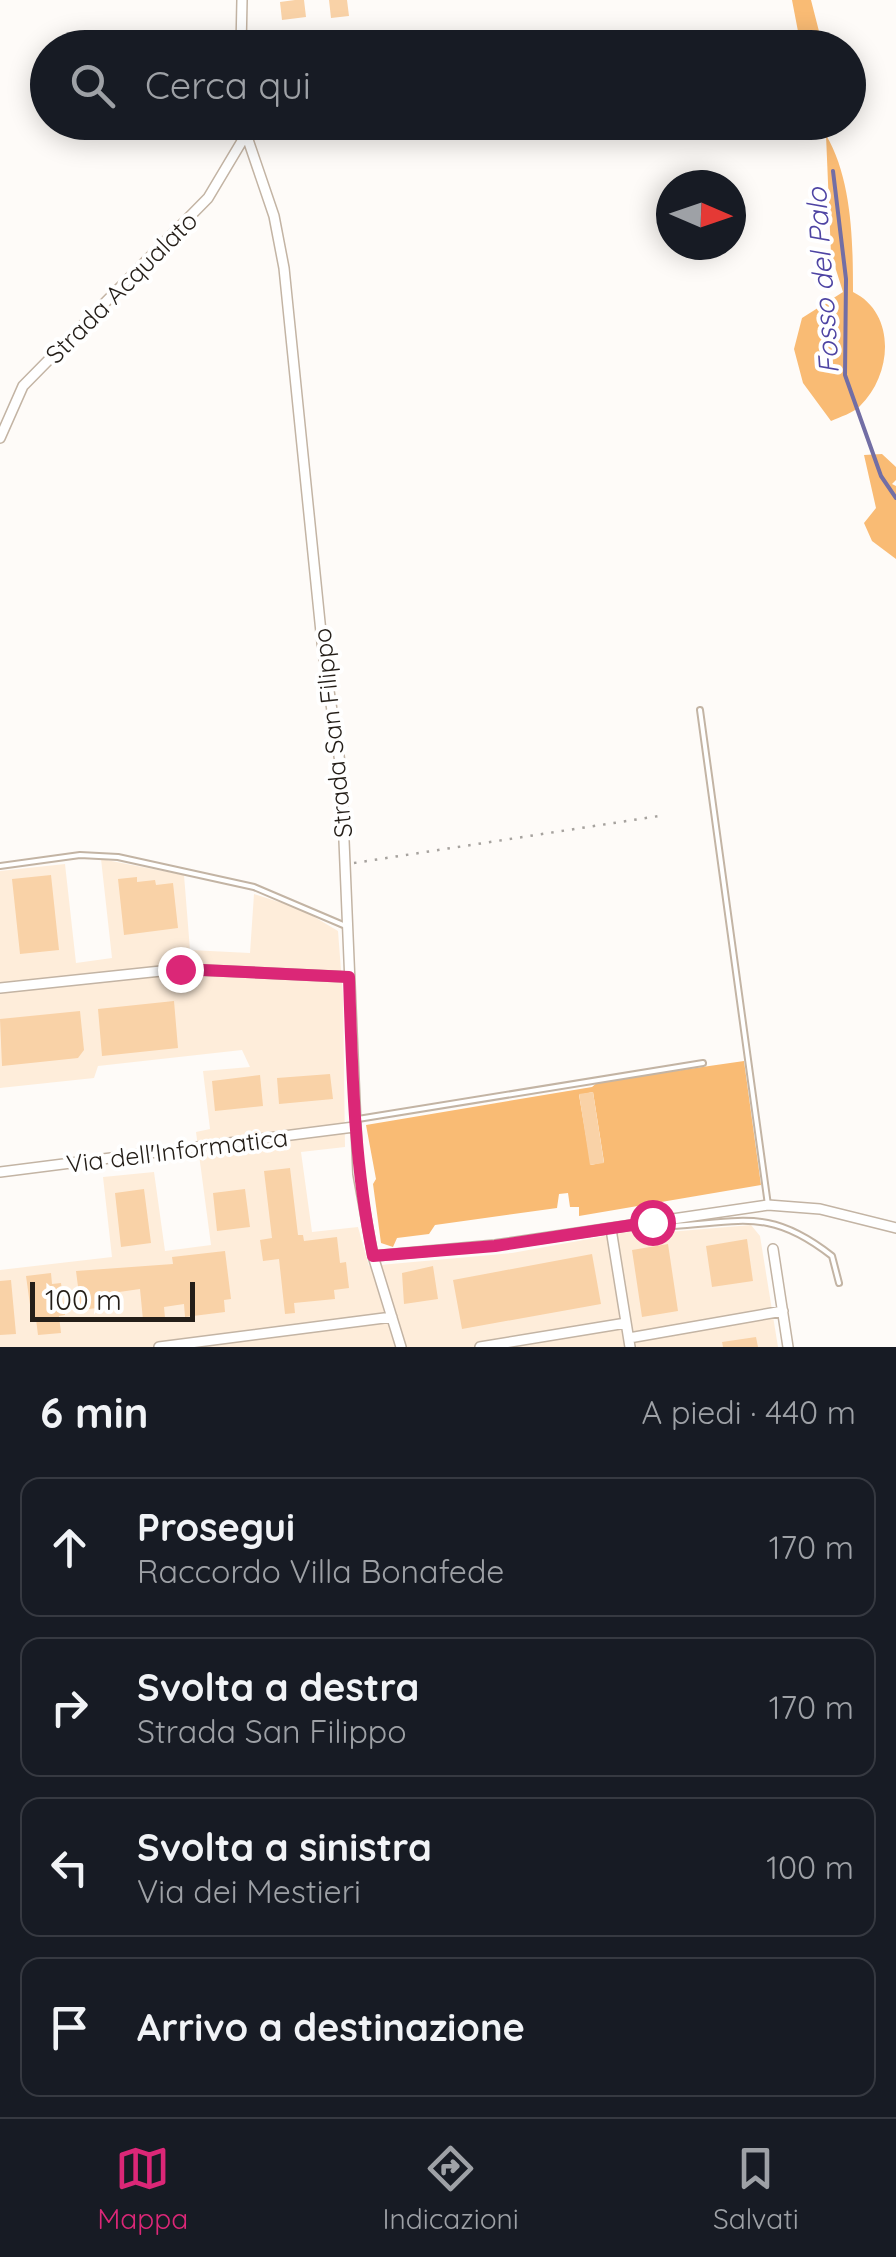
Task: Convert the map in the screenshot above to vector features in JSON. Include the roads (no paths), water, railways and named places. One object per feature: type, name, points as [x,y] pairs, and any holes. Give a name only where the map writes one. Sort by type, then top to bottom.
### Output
[{"type":"street","points":[[241,30],[242,0]]},
{"type":"street","name":"Strada Acqualato","points":[[0,438],[22,386],[208,198],[243,140]]},
{"type":"street","name":"Strada San Filippo","points":[[247,140],[274,216],[284,268],[323,652],[341,769],[358,1174],[373,1256],[401,1347]]},
{"type":"street","points":[[0,988],[180,969],[349,977]]},
{"type":"street","name":"Via dell'Informatica","points":[[0,1172],[354,1124]]},
{"type":"street","points":[[373,1256],[495,1246],[768,1205],[820,1209],[896,1228]]},
{"type":"street","points":[[610,1229],[630,1342],[783,1312]]},
{"type":"street","points":[[773,1249],[788,1347]]},
{"type":"street","points":[[158,1347],[392,1317]]},
{"type":"street","points":[[480,1347],[626,1323]]},
{"type":"lane","points":[[700,710],[768,1205]]},
{"type":"lane","points":[[0,866],[80,855],[118,857],[254,887],[348,926]]},
{"type":"lane","points":[[354,1124],[703,1063]]},
{"type":"lane","points":[[652,1222],[674,1226],[760,1219],[790,1228],[832,1256],[839,1283]]},
{"type":"waterway","name":"Fosso del Palo","points":[[833,171],[846,279],[845,375],[881,476],[896,498]]}]
